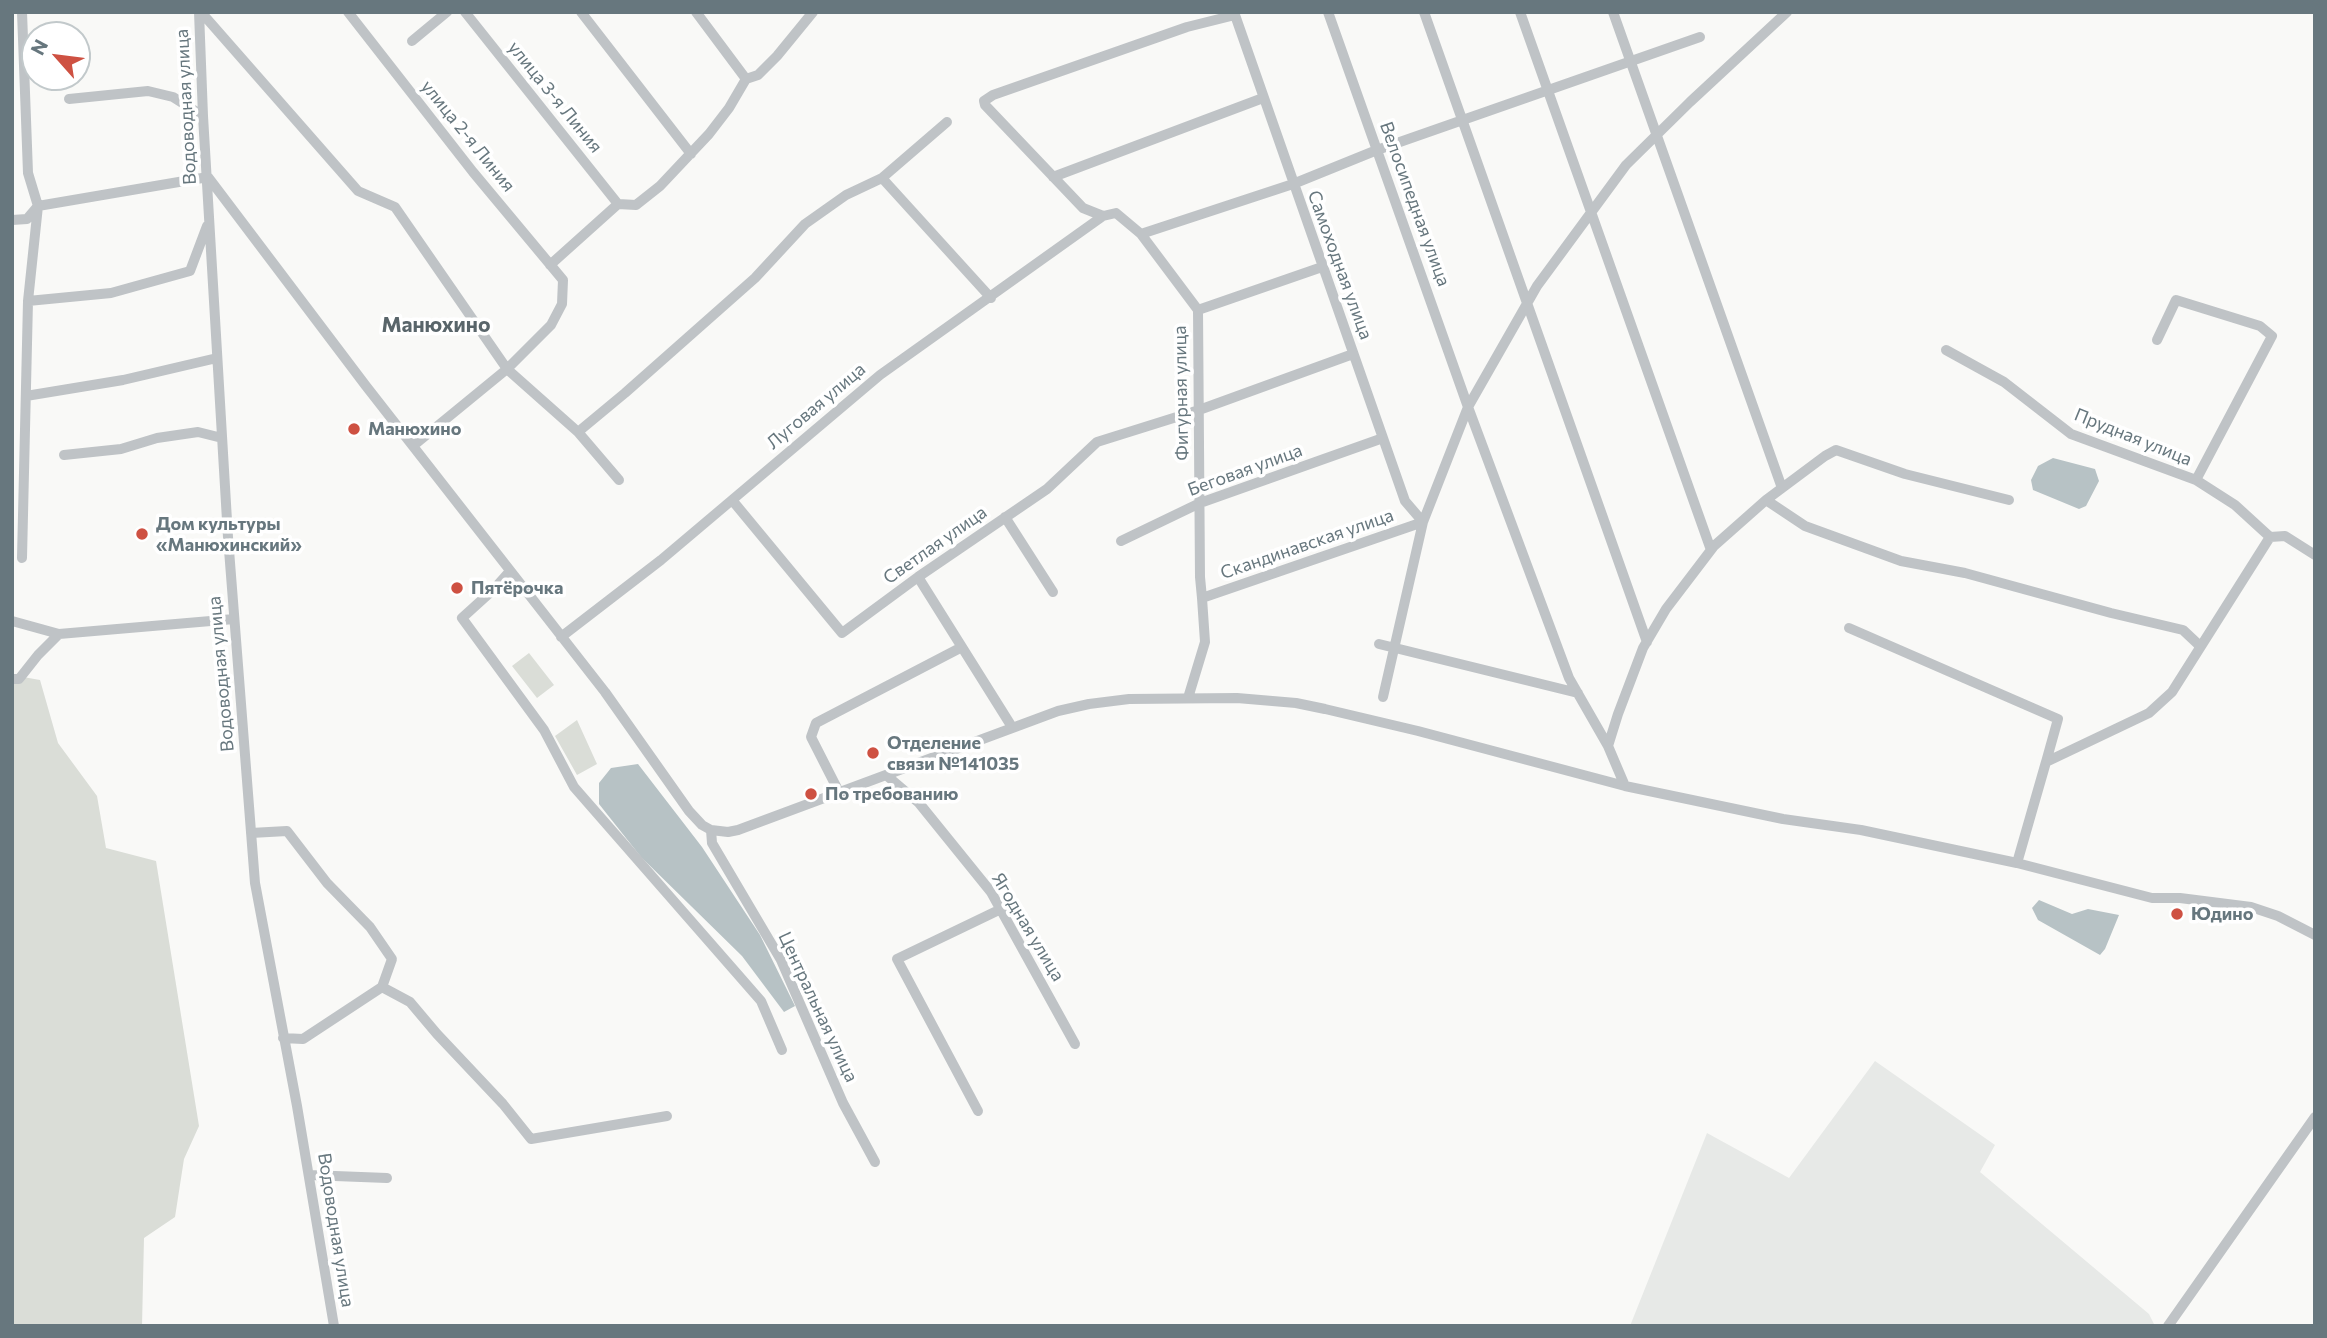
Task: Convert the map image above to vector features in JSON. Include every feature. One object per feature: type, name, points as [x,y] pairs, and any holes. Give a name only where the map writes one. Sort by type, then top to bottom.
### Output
[{"type":"street","points":[[22,12],[28,173],[38,206],[27,300],[22,558]]},
{"type":"street","points":[[200,12],[358,191],[395,207],[508,369],[578,432],[619,480]]},
{"type":"street","name":"Водоводная улица","points":[[200,12],[203,116],[222,438],[255,883],[334,1326]]},
{"type":"street","name":"улица 2-я Линия","points":[[348,12],[473,172],[563,280],[562,304],[551,325],[508,369]]},
{"type":"street","points":[[412,41],[447,12]]},
{"type":"street","name":"улица 3-я Линия","points":[[465,12],[618,204]]},
{"type":"street","points":[[581,12],[691,153]]},
{"type":"street","points":[[696,12],[746,79]]},
{"type":"street","name":"Велосипедная улица","points":[[1328,12],[1468,407],[1569,678],[1608,746],[1625,786]]},
{"type":"street","points":[[1424,12],[1647,642]]},
{"type":"street","points":[[1520,12],[1711,550]]},
{"type":"street","points":[[1613,12],[1782,488]]},
{"type":"street","points":[[1383,697],[1423,522],[1468,407],[1527,303],[1626,165],[1787,12]]},
{"type":"street","points":[[550,265],[618,204],[636,205],[660,186],[729,108],[746,79],[758,75],[768,65],[811,13]]},
{"type":"street","name":"Самоходная улица","points":[[984,101],[993,95],[1187,27],[1234,15],[1405,501],[1423,522]]},
{"type":"street","points":[[1141,234],[1293,184],[1377,150],[1700,37]]},
{"type":"street","points":[[69,99],[148,91],[173,97],[203,116]]},
{"type":"street","points":[[1053,177],[1263,98]]},
{"type":"street","name":"Фигурная улица","points":[[984,101],[1083,208],[1103,216],[1116,213],[1141,234],[1198,310],[1205,642],[1188,698]]},
{"type":"street","points":[[578,432],[755,278],[805,224],[846,195],[882,178],[947,122]]},
{"type":"street","points":[[12,219],[27,219],[38,206],[208,177],[605,692],[689,811],[711,830],[738,830],[1058,711],[1129,699],[1237,698],[1296,703],[1418,731],[1625,786],[1783,819],[1861,830],[2017,863],[2152,898],[2180,898],[2251,907],[2278,916],[2311,933],[2315,921]]},
{"type":"street","points":[[882,178],[991,298]]},
{"type":"street","name":"Луговая улица","points":[[561,637],[662,560],[880,375],[1103,216]]},
{"type":"street","points":[[27,300],[111,293],[190,271],[209,220]]},
{"type":"street","points":[[1198,310],[1322,267]]},
{"type":"street","points":[[2157,340],[2176,300],[2260,326],[2272,336],[2196,480]]},
{"type":"street","name":"Прудная улица","points":[[1946,350],[2004,382],[2071,434],[2196,480],[2235,505],[2270,537]]},
{"type":"street","name":"Светлая улица","points":[[732,500],[842,633],[1047,489],[1097,442],[1199,410],[1353,354]]},
{"type":"street","points":[[26,396],[123,380],[217,358]]},
{"type":"street","points":[[413,446],[508,369]]},
{"type":"street","points":[[64,454],[121,449],[157,438],[198,432],[222,438]]},
{"type":"street","name":"Беговая улица","points":[[1121,541],[1200,503],[1383,438]]},
{"type":"street","points":[[1608,746],[1647,642],[1666,609],[1711,550],[1766,500],[1836,450],[1905,474],[2009,500]]},
{"type":"street","points":[[1766,500],[1805,526],[1901,561],[1965,573],[2183,630],[2200,646]]},
{"type":"street","points":[[1005,517],[1054,592]]},
{"type":"street","name":"Скандинавская улица","points":[[1202,598],[1423,522]]},
{"type":"street","points":[[2046,762],[2149,713],[2172,692],[2270,537],[2286,536],[2315,555]]},
{"type":"street","points":[[510,571],[462,618],[544,730],[573,786],[761,1001],[782,1049]]},
{"type":"street","points":[[919,577],[1012,727]]},
{"type":"street","points":[[12,621],[60,634],[234,619]]},
{"type":"street","points":[[1849,628],[2058,719],[2017,863]]},
{"type":"street","points":[[12,679],[19,680],[38,655],[60,634]]},
{"type":"street","points":[[1379,644],[1578,693]]},
{"type":"street","points":[[839,792],[811,737],[816,723],[962,648]]},
{"type":"street","name":"Ягодная улица","points":[[886,775],[919,803],[991,892],[1075,1044]]},
{"type":"street","name":"Центральная улица","points":[[711,830],[712,843],[781,960],[843,1103],[875,1162]]},
{"type":"street","points":[[251,832],[287,831],[327,883],[370,927],[392,959],[382,987],[303,1039],[283,1038]]},
{"type":"street","points":[[978,1111],[897,959],[1001,909]]},
{"type":"street","points":[[382,987],[410,1002],[503,1104],[531,1139],[667,1116]]},
{"type":"street","points":[[2168,1326],[2315,1118]]},
{"type":"street","points":[[309,1175],[387,1178]]},
{"type":"shaded area","points":[[2053,458],[2095,469],[2099,481],[2086,506],[2079,509],[2033,490],[2031,480],[2038,466]]},
{"type":"shaded area","points":[[529,653],[554,685],[537,698],[512,666]]},
{"type":"shaded area","points":[[12,675],[40,680],[58,743],[97,796],[106,848],[156,861],[199,1126],[184,1159],[175,1217],[144,1238],[142,1326],[12,1326]]},
{"type":"shaded area","points":[[577,720],[597,764],[577,775],[555,736]]},
{"type":"shaded area","points":[[638,764],[702,847],[760,935],[795,1006],[784,1012],[742,956],[641,857],[599,804],[599,783],[611,768]]},
{"type":"shaded area","points":[[2039,900],[2072,914],[2088,909],[2119,915],[2105,949],[2100,955],[2038,920],[2032,908]]},
{"type":"shaded area","points":[[1875,1061],[1995,1145],[1980,1172],[2149,1314],[2155,1326],[1630,1326],[1707,1133],[1789,1178]]},
{"type":"place","name":"Манюхино","points":[[354,429]]},
{"type":"place","name":"Дом культуры «Манюхинский»","points":[[142,534]]},
{"type":"place","name":"Пятёрочка","points":[[457,588]]},
{"type":"place","name":"Отделение связи №141035","points":[[873,753]]},
{"type":"place","name":"По требованию","points":[[811,794]]},
{"type":"place","name":"Юдино","points":[[2177,914]]},
{"type":"district","name":"Манюхино","points":[[436,325]]}]
